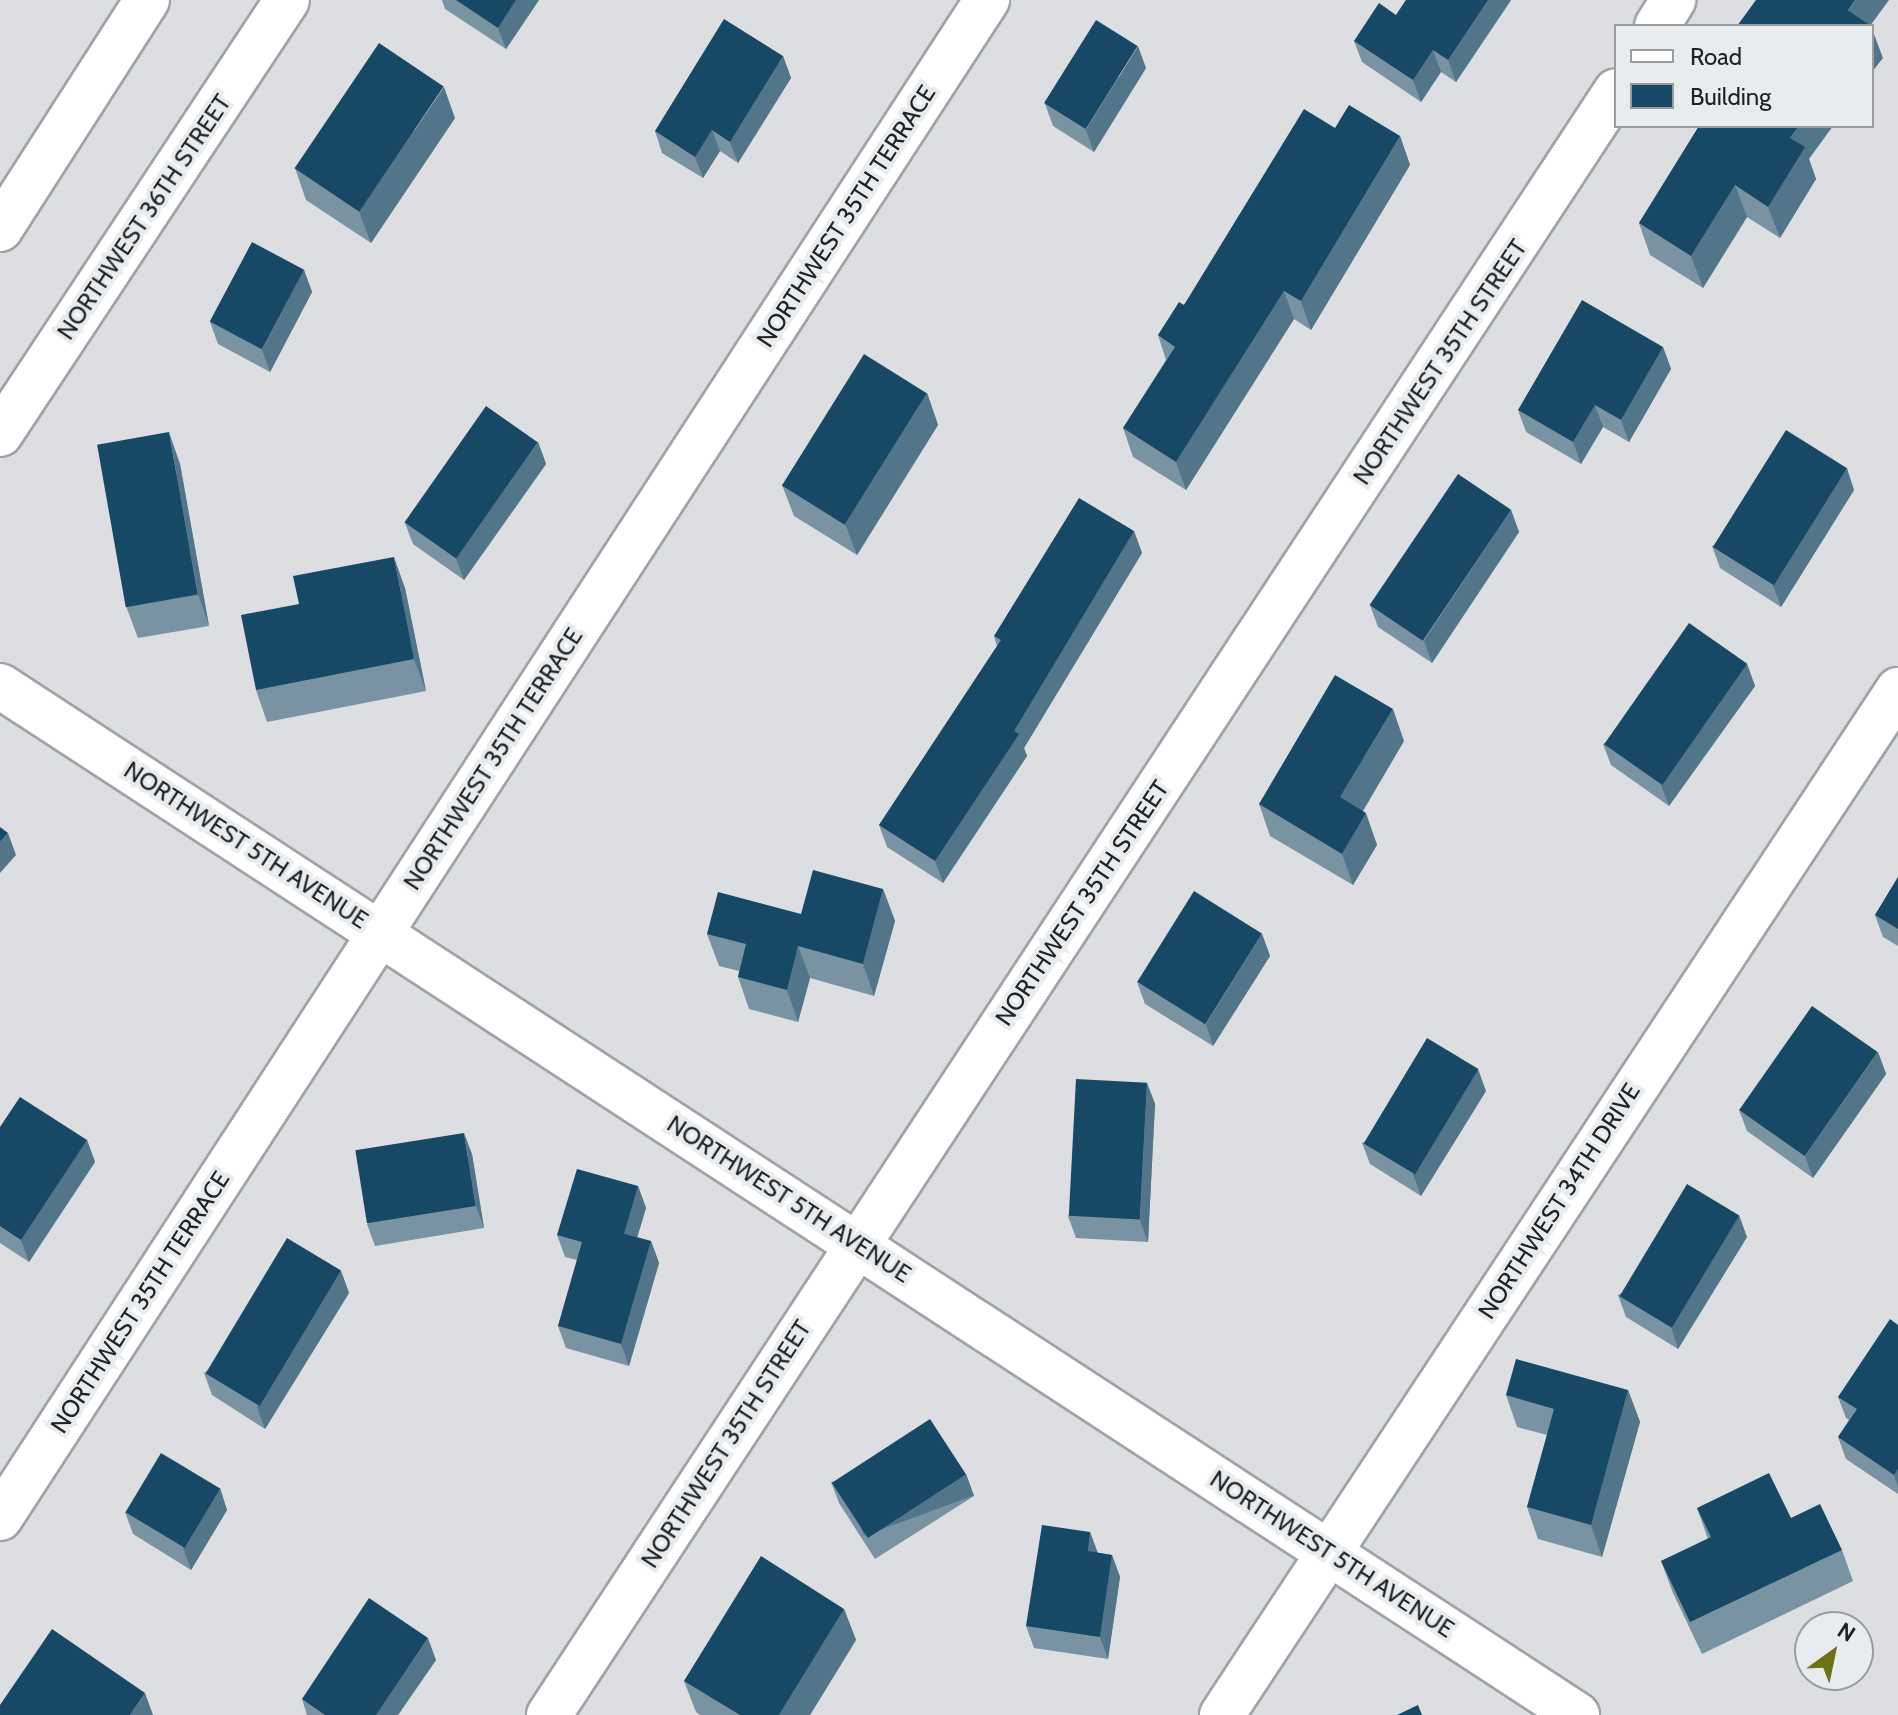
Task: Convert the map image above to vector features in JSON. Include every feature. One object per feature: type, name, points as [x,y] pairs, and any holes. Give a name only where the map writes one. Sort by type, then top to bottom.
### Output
[{"type":"street","points":[[0,229],[147,0]]},
{"type":"street","name":"NORTHWEST 36TH STREET","points":[[0,434],[287,0]]},
{"type":"street","name":"NORTHWEST 35TH TERRACE","points":[[0,1518],[987,0]]},
{"type":"street","points":[[1658,24],[1673,0]]},
{"type":"street","name":"NORTHWEST 35TH STREET","points":[[549,1715],[856,1243],[1614,94]]},
{"type":"street","name":"NORTHWEST 5TH AVENUE","points":[[0,686],[1577,1715]]},
{"type":"street","name":"NORTHWEST 34TH DRIVE","points":[[1222,1715],[1898,690]]},
{"type":"building","points":[[456,0],[516,0],[498,28]]},
{"type":"building","points":[[1406,0],[1488,0],[1448,60],[1433,50],[1413,80],[1354,41],[1379,3],[1396,15]]},
{"type":"building","points":[[1756,0],[1855,0],[1848,10],[1868,24],[1738,24]]},
{"type":"building","points":[[724,19],[783,56],[730,142],[712,130],[695,157],[655,131]]},
{"type":"building","points":[[1096,20],[1138,46],[1086,129],[1044,103]]},
{"type":"building","points":[[379,43],[444,87],[359,212],[295,168]]},
{"type":"building","points":[[1349,105],[1400,136],[1301,301],[1284,291],[1176,462],[1123,428],[1175,347],[1158,335],[1179,302],[1184,305],[1304,109],[1335,128]]},
{"type":"building","points":[[1698,128],[1798,128],[1790,138],[1805,147],[1768,207],[1735,185],[1691,256],[1639,223]]},
{"type":"building","points":[[252,242],[304,270],[262,349],[210,321]]},
{"type":"building","points":[[1582,300],[1663,347],[1621,420],[1595,405],[1573,442],[1518,410]]},
{"type":"building","points":[[864,354],[927,393],[845,525],[782,485]]},
{"type":"building","points":[[486,406],[538,442],[456,558],[405,522]]},
{"type":"building","points":[[1786,430],[1847,468],[1774,585],[1713,547]]},
{"type":"building","points":[[169,432],[198,594],[126,607],[97,445]]},
{"type":"building","points":[[1458,474],[1511,510],[1423,641],[1370,605]]},
{"type":"building","points":[[1079,498],[1134,531],[1014,731],[1019,734],[935,861],[879,825],[1001,640],[994,636]]},
{"type":"building","points":[[394,557],[414,659],[256,690],[241,615],[299,604],[293,576]]},
{"type":"building","points":[[1689,623],[1747,664],[1662,785],[1604,744]]},
{"type":"building","points":[[1335,675],[1393,709],[1340,797],[1366,813],[1342,854],[1259,804]]},
{"type":"building","points":[[0,827],[8,833],[0,842]]},
{"type":"building","points":[[813,870],[883,889],[863,964],[798,946],[787,990],[738,977],[746,944],[707,934],[718,892],[801,914]]},
{"type":"building","points":[[1898,877],[1898,929],[1875,915]]},
{"type":"building","points":[[1194,891],[1262,933],[1205,1024],[1137,982]]},
{"type":"building","points":[[1812,1006],[1878,1052],[1805,1156],[1739,1110]]},
{"type":"building","points":[[1427,1038],[1478,1069],[1415,1174],[1364,1143]]},
{"type":"building","points":[[1076,1079],[1147,1083],[1140,1220],[1069,1216]]},
{"type":"building","points":[[20,1097],[87,1140],[21,1240],[0,1226],[0,1127]]},
{"type":"building","points":[[464,1133],[476,1206],[367,1223],[355,1150]]},
{"type":"building","points":[[577,1169],[638,1186],[624,1234],[651,1241],[621,1344],[558,1326],[582,1242],[557,1235]]},
{"type":"building","points":[[1687,1184],[1739,1215],[1672,1328],[1620,1296]]},
{"type":"building","points":[[287,1238],[341,1270],[260,1406],[206,1373]]},
{"type":"building","points":[[1890,1319],[1898,1325],[1898,1469],[1894,1475],[1838,1437],[1857,1409],[1838,1397]]},
{"type":"building","points":[[1516,1359],[1628,1390],[1591,1525],[1527,1507],[1554,1409],[1506,1395]]},
{"type":"building","points":[[930,1419],[966,1474],[868,1538],[832,1483]]},
{"type":"building","points":[[161,1453],[220,1489],[185,1548],[125,1512]]},
{"type":"building","points":[[1769,1473],[1791,1518],[1820,1504],[1842,1550],[1690,1622],[1661,1561],[1711,1537],[1697,1508]]},
{"type":"building","points":[[1042,1525],[1090,1532],[1088,1551],[1112,1555],[1100,1637],[1026,1626]]},
{"type":"building","points":[[761,1556],[844,1609],[779,1715],[740,1715],[684,1681]]},
{"type":"building","points":[[369,1598],[428,1638],[376,1715],[325,1715],[302,1699]]},
{"type":"building","points":[[52,1629],[145,1693],[130,1715],[0,1715],[0,1705]]},
{"type":"building","points":[[1418,1705],[1422,1715],[1397,1715]]}]
